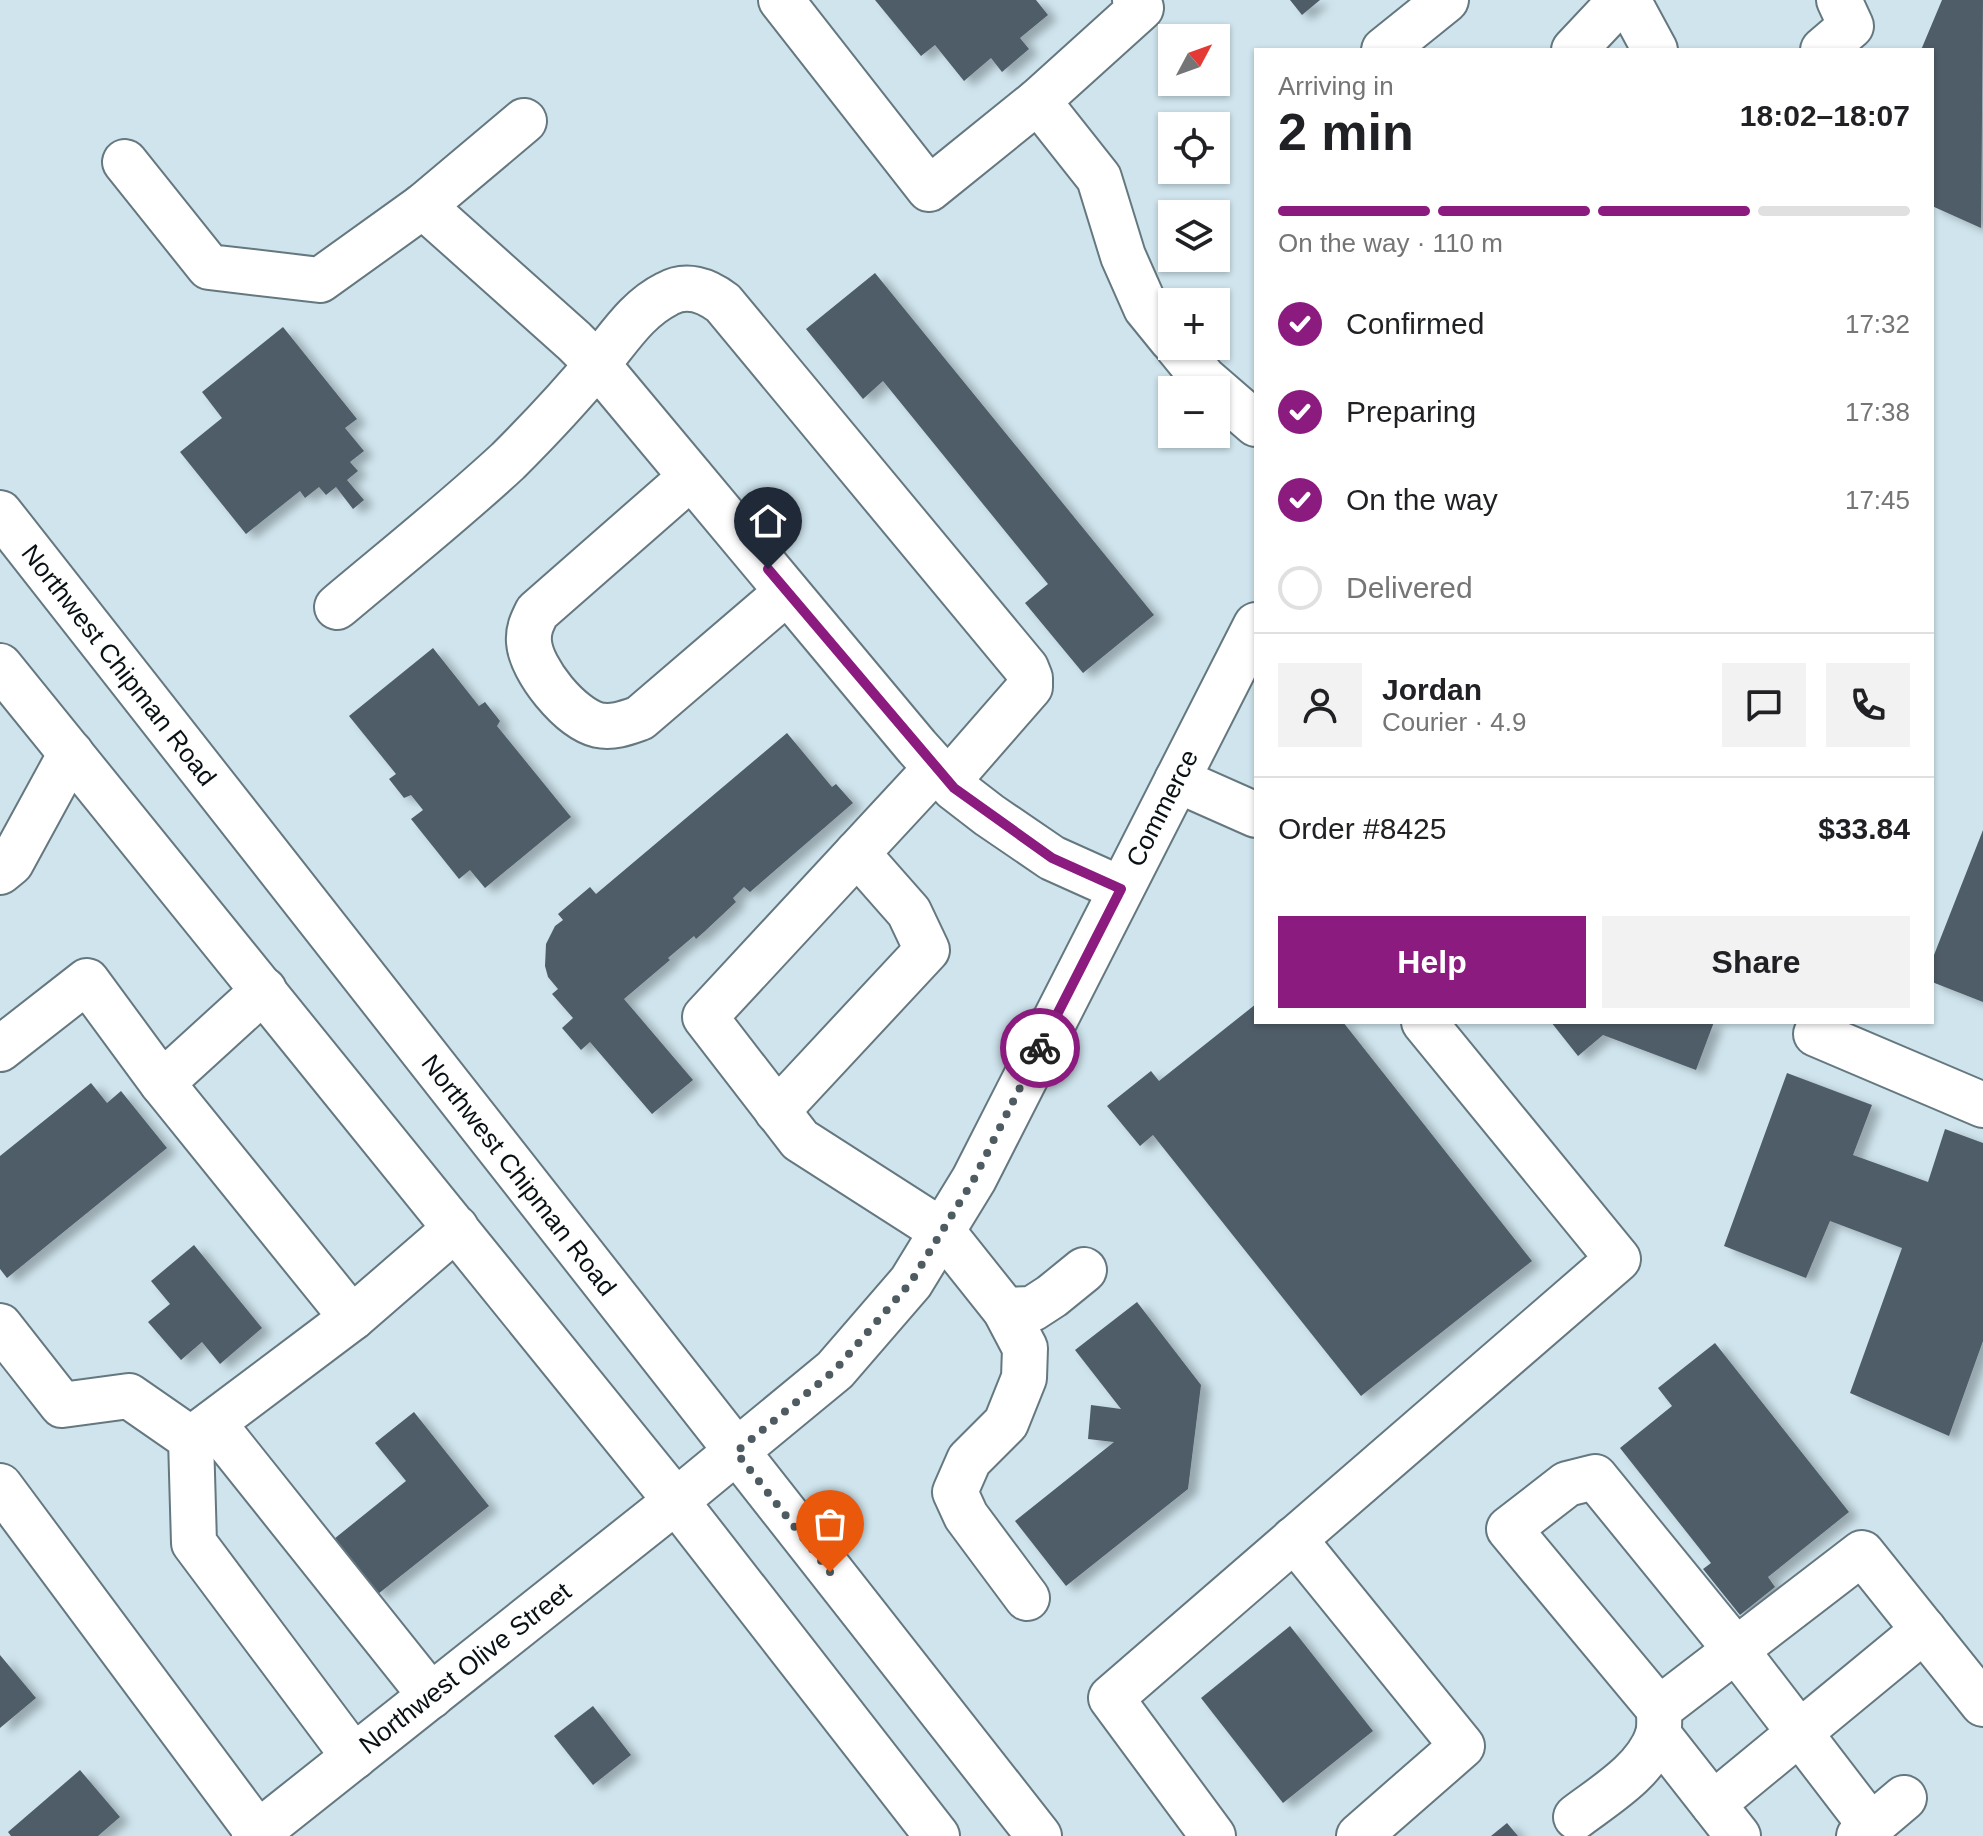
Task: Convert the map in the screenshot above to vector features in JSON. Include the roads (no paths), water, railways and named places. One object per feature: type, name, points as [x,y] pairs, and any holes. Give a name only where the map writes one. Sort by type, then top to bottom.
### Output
[{"type":"main road","points":[[781,0],[929,189],[1038,101],[1141,8],[1135,0]]},
{"type":"main road","points":[[1386,48],[1446,0]]},
{"type":"main road","points":[[1576,48],[1621,0]]},
{"type":"main road","points":[[1628,0],[1654,48]]},
{"type":"main road","points":[[1825,48],[1851,26],[1839,0]]},
{"type":"main road","points":[[1038,101],[1099,178],[1123,256],[1146,308],[1158,323]]},
{"type":"main road","points":[[125,162],[209,267],[320,280],[423,206],[524,121]]},
{"type":"main road","points":[[423,206],[586,352],[942,775],[989,815],[1052,858],[1121,889]]},
{"type":"main road","points":[[337,607],[508,460],[586,352],[671,291],[696,289],[711,294],[723,303],[1026,668],[1030,687],[1017,705],[857,853],[705,1017],[800,1140],[942,1231],[1005,1310],[1025,1348],[1024,1378],[1006,1423],[969,1460],[955,1492],[966,1516],[1027,1598]]},
{"type":"main road","points":[[1188,360],[1204,379],[1254,422]]},
{"type":"main road","points":[[691,477],[537,612],[529,627],[529,644],[539,669],[564,702],[597,725],[617,726],[640,718],[787,592]]},
{"type":"main road","name":"Northwest Chipman Road","points":[[0,513],[1039,1836]]},
{"type":"main road","name":"Commerce","points":[[736,1452],[835,1370],[911,1282],[974,1179],[1254,629]]},
{"type":"main road","points":[[0,666],[676,1501],[937,1836]]},
{"type":"main road","points":[[0,872],[11,863],[71,753]]},
{"type":"main road","points":[[1177,780],[1254,814]]},
{"type":"main road","points":[[777,1111],[927,950],[909,912],[857,853]]},
{"type":"main road","points":[[0,1049],[87,981],[162,1083],[352,1318]]},
{"type":"main road","points":[[162,1083],[264,990]]},
{"type":"main road","points":[[1213,1836],[1111,1698],[1618,1259],[1426,1024]]},
{"type":"main road","points":[[1816,1034],[1983,1105]]},
{"type":"main road","points":[[354,1757],[194,1543],[202,1431],[352,1318],[456,1228]]},
{"type":"main road","points":[[1005,1310],[1032,1309],[1084,1270]]},
{"type":"main road","points":[[0,1326],[62,1405],[129,1396],[202,1431],[431,1696]]},
{"type":"main road","name":"Northwest Olive Street","points":[[256,1834],[736,1452]]},
{"type":"main road","points":[[1904,1798],[1865,1831],[1800,1734],[1736,1650],[1595,1477],[1567,1484],[1509,1529],[1659,1721],[1726,1820],[1800,1734],[1924,1630]]},
{"type":"main road","points":[[0,1486],[256,1834]]},
{"type":"main road","points":[[1294,1539],[1462,1746],[1359,1836]]},
{"type":"main road","points":[[1576,1817],[1631,1775],[1659,1721],[1736,1650],[1862,1553],[1983,1704]]}]
